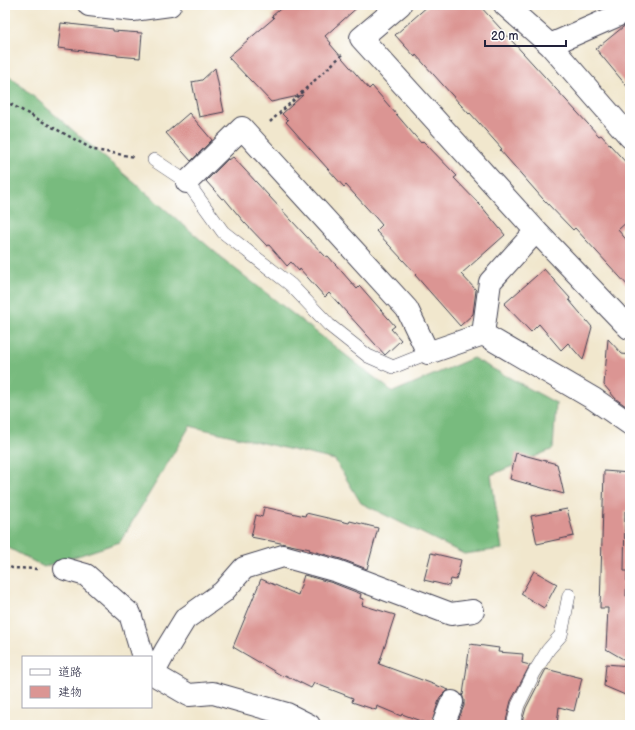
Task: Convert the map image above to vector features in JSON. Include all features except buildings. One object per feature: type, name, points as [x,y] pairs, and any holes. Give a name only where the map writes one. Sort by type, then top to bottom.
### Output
[{"type":"street","points":[[91,5],[133,10],[170,5]]},
{"type":"street","points":[[400,5],[360,38],[536,231],[628,328],[630,328]]},
{"type":"street","points":[[505,5],[550,45],[630,137]]},
{"type":"street","points":[[550,45],[630,10]]},
{"type":"street","points":[[187,182],[242,128],[407,309],[428,353],[483,334],[594,399],[630,424]]},
{"type":"street","points":[[483,334],[490,282],[536,231]]},
{"type":"street","points":[[152,664],[166,650],[185,619],[223,592],[244,568],[283,556],[337,571],[450,614],[473,611]]},
{"type":"street","points":[[65,569],[86,574],[130,614],[145,656]]},
{"type":"street","points":[[152,669],[189,695],[213,693],[287,714],[309,725]]},
{"type":"street","points":[[443,725],[452,702]]},
{"type":"lane","points":[[154,160],[187,182],[223,232],[291,285],[329,325],[368,356],[393,367],[428,353]]},
{"type":"lane","points":[[513,725],[518,705],[534,673],[548,650],[561,635],[569,595]]},
{"type":"path","points":[[242,128],[258,132],[360,38]]},
{"type":"path","points":[[5,101],[94,150],[154,160]]},
{"type":"path","points":[[5,564],[12,568],[65,569]]},
{"type":"green space","points":[[5,71],[229,264],[393,392],[473,358],[556,403],[553,449],[491,475],[502,549],[464,554],[361,503],[335,460],[190,426],[120,542],[44,567],[5,546]]}]
